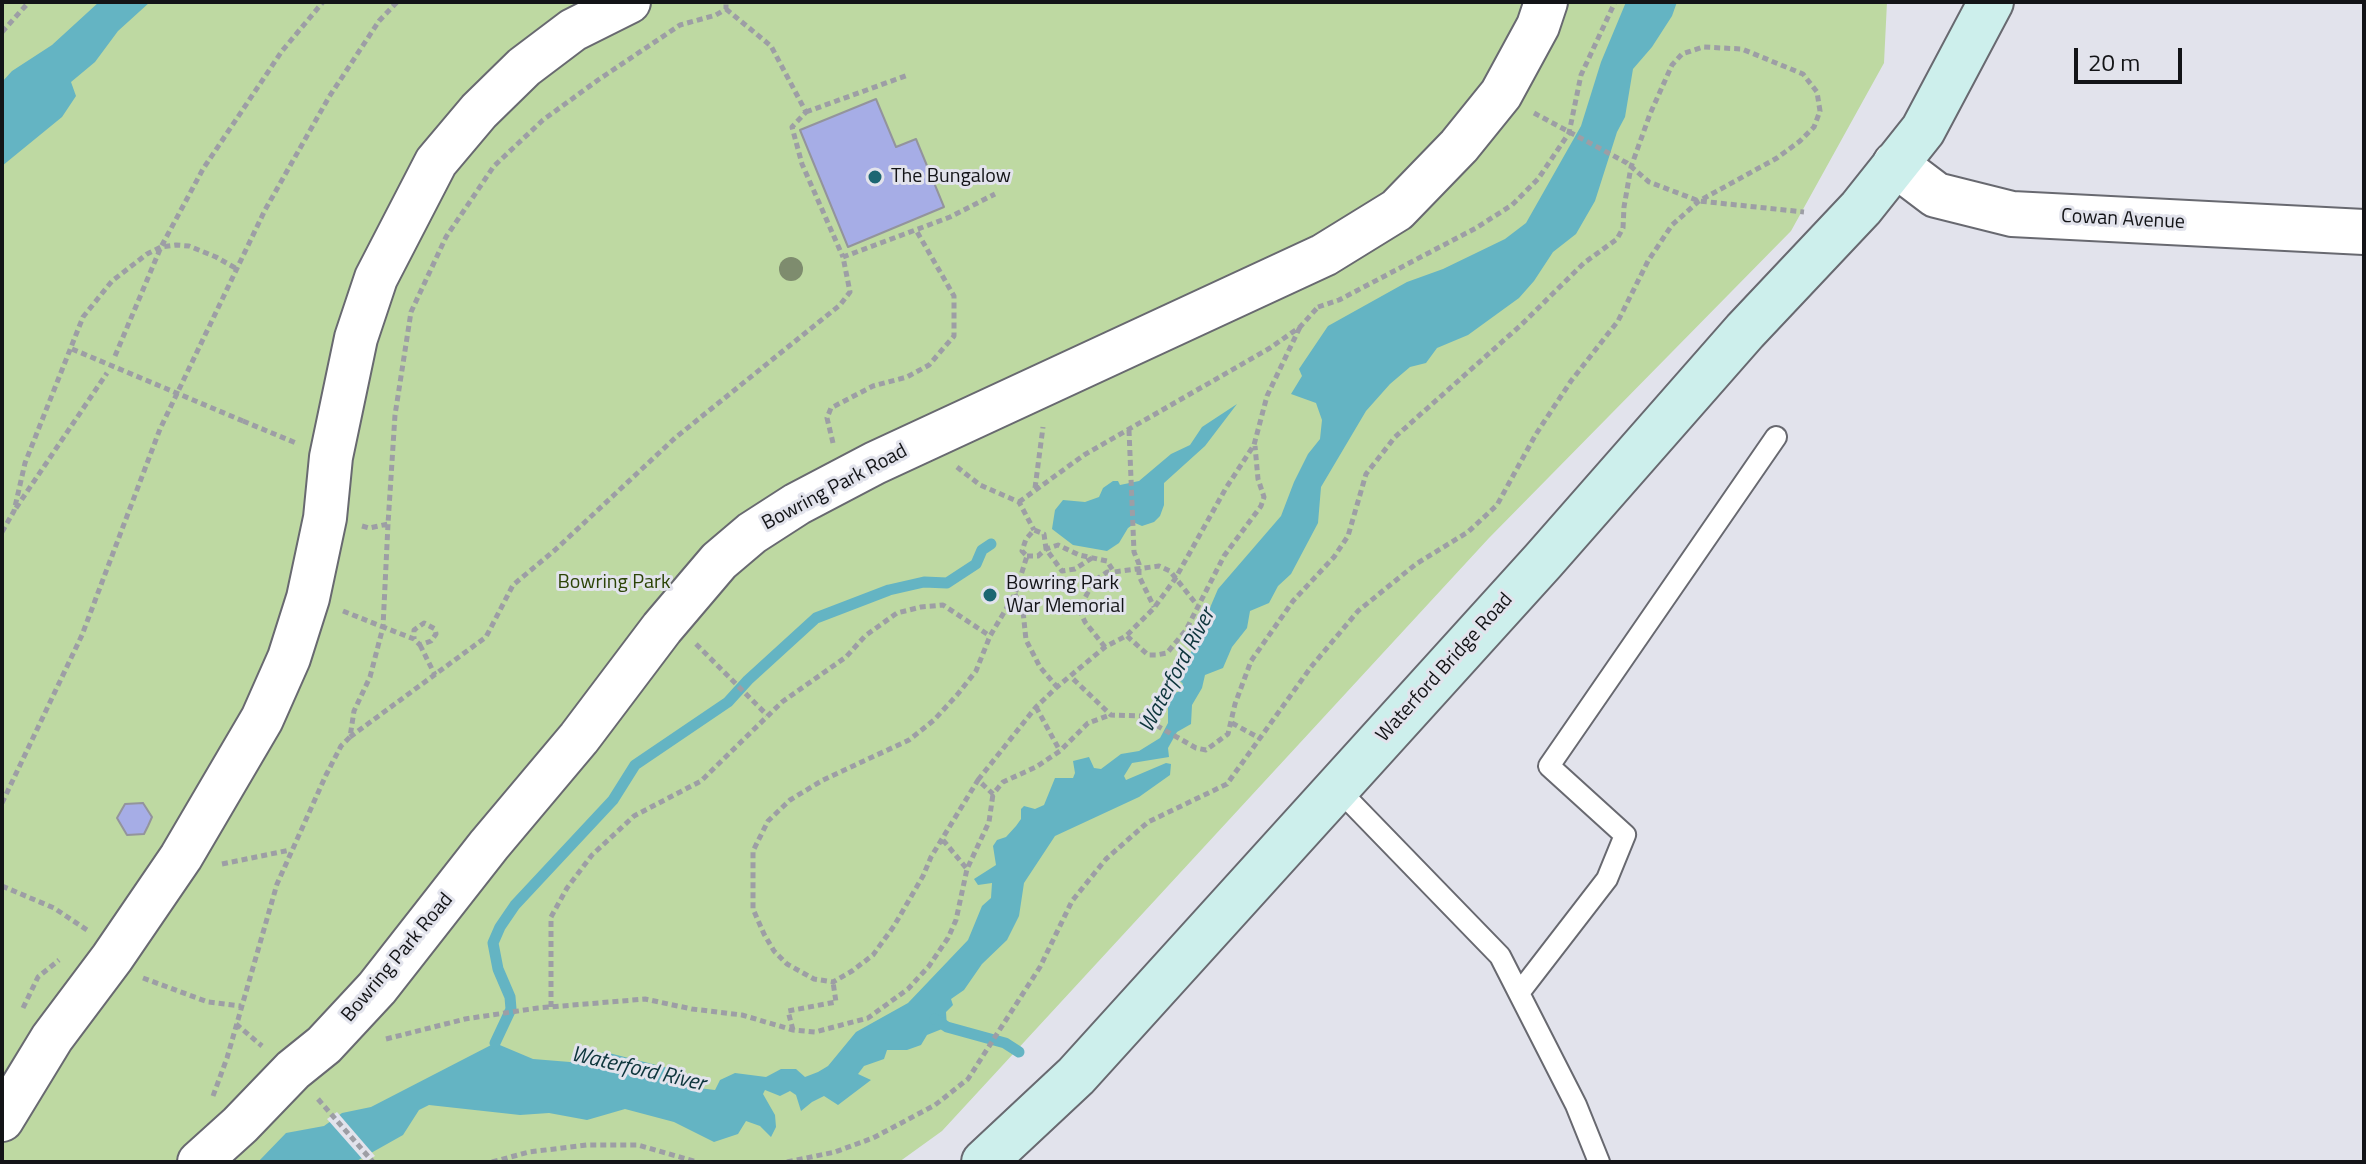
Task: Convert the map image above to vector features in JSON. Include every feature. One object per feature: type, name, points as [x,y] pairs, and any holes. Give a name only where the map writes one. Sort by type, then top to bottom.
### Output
[{"type":"main road","name":"Waterford Bridge Road","points":[[1895,164],[1956,2]]},
{"type":"main road","name":"Waterford Bridge Road","points":[[984,1162],[1076,1076],[1543,561],[1745,331],[1861,208],[1923,130],[1991,2]]},
{"type":"street","points":[[2,1120],[52,1038],[112,958],[181,857],[262,719],[289,658],[308,598],[325,518],[331,457],[356,338],[376,278],[436,162],[479,111],[524,67],[573,30],[629,2]]},
{"type":"street","name":"Bowring Park Road","points":[[199,1162],[293,1070],[324,1045],[377,988],[489,845],[579,738],[662,628],[719,561],[797,504],[931,437],[1324,255],[1397,210],[1459,146],[1501,94],[1538,26],[1546,2]]},
{"type":"street","name":"Cowan Avenue","points":[[1895,164],[1936,195],[2012,214],[2364,232]]},
{"type":"lane","points":[[1519,993],[1607,879],[1625,835],[1549,766],[1776,437]]},
{"type":"lane","points":[[1336,787],[1500,956],[1576,1105],[1599,1162]]},
{"type":"path","points":[[2,32],[29,2]]},
{"type":"path","points":[[115,356],[161,247],[203,169],[282,51],[323,2]]},
{"type":"path","points":[[2,803],[82,635],[160,429],[265,210],[329,97],[379,21],[397,2]]},
{"type":"path","points":[[1019,502],[1084,455],[1270,348],[1300,327],[1318,307],[1339,300],[1433,253],[1512,205],[1538,179],[1571,134],[1581,75],[1615,2]]},
{"type":"path","points":[[350,737],[354,711],[370,677],[383,627],[395,415],[411,312],[446,237],[494,166],[543,120],[680,25],[716,15],[726,5],[771,46],[806,112]]},
{"type":"path","points":[[380,1042],[465,1019],[538,1008],[645,999],[742,1015],[793,1030],[815,1032],[868,1018],[908,989],[948,938],[956,920],[967,869],[989,822],[993,794],[1003,782],[1036,767],[1060,751],[1088,723],[1111,715],[1140,716],[1196,748],[1206,750],[1228,734],[1251,661],[1293,601],[1334,557],[1348,536],[1366,474],[1395,437],[1521,325],[1584,263],[1617,239],[1623,228],[1629,165],[1672,65],[1691,49],[1742,49],[1803,74],[1817,92],[1820,111],[1814,127],[1777,158],[1699,201],[1672,225],[1648,261],[1618,321],[1571,381],[1536,434],[1497,505],[1468,532],[1416,564],[1358,611],[1311,667],[1227,784],[1148,822],[1106,859],[1072,901],[1040,967],[968,1079],[909,1121],[835,1152],[787,1162]]},
{"type":"path","points":[[209,1105],[277,884],[341,746],[486,637],[513,585],[675,438],[840,305],[850,292],[843,257],[802,164],[792,127],[806,112],[908,75]]},
{"type":"path","points":[[1571,134],[1629,165],[1649,182],[1699,201],[1805,212]]},
{"type":"path","points":[[843,257],[950,217],[995,194]]},
{"type":"path","points":[[848,478],[829,428],[827,418],[831,408],[873,386],[907,377],[929,365],[954,336],[954,296],[916,230]]},
{"type":"path","points":[[14,511],[25,463],[83,317],[112,281],[161,247],[189,246],[237,269]]},
{"type":"path","points":[[1027,556],[1015,594],[990,636],[976,671],[934,720],[909,740],[823,780],[790,800],[768,821],[753,851],[753,909],[764,934],[787,964],[814,979],[833,982],[873,955],[894,926],[978,780],[1036,707],[1105,647],[1126,636],[1154,608],[1175,579],[1254,445],[1267,396],[1300,327]]},
{"type":"path","points":[[72,349],[331,457]]},
{"type":"path","points":[[2,532],[107,373]]},
{"type":"path","points":[[1035,488],[1044,436],[1044,386]]},
{"type":"path","points":[[1129,430],[1134,552],[1139,564],[1137,568],[1154,608]]},
{"type":"path","points":[[931,437],[938,451],[980,485],[1019,502],[1034,530],[1044,534],[1046,549],[1062,571],[1075,569],[1092,558]]},
{"type":"path","points":[[1126,636],[1148,655],[1167,653],[1186,630],[1224,556],[1261,506],[1264,497],[1258,479],[1254,445]]},
{"type":"path","points":[[325,518],[369,528],[388,524]]},
{"type":"path","points":[[1034,530],[1026,539],[1022,551],[1027,556],[1038,556],[1058,545],[1079,555],[1107,561],[1114,572]]},
{"type":"path","points":[[1105,647],[1079,609],[1094,581],[1107,572],[1159,566],[1170,571],[1197,605]]},
{"type":"path","points":[[1015,594],[1023,611],[1026,640],[1040,667],[1057,687]]},
{"type":"path","points":[[308,598],[414,639],[435,675]]},
{"type":"path","points":[[551,1007],[551,917],[567,888],[592,855],[634,816],[701,781],[767,715],[846,657],[865,636],[897,613],[943,605],[990,636]]},
{"type":"path","points":[[414,639],[414,630],[424,623],[435,629],[436,634],[431,641],[420,645]]},
{"type":"path","points":[[728,676],[767,715]]},
{"type":"path","points":[[1071,677],[1111,715]]},
{"type":"path","points":[[1036,707],[1060,751]]},
{"type":"path","points":[[1232,723],[1261,739]]},
{"type":"path","points":[[978,780],[993,794]]},
{"type":"path","points":[[943,840],[967,869]]},
{"type":"path","points":[[181,857],[200,868],[291,850]]},
{"type":"path","points":[[2,886],[54,908],[90,932],[112,958]]},
{"type":"path","points":[[793,1030],[788,1011],[836,1002],[833,982]]},
{"type":"path","points":[[236,1024],[267,1051]]},
{"type":"path","points":[[330,1114],[373,1162]]},
{"type":"path","points":[[492,1162],[529,1152],[587,1145],[638,1145],[697,1162]]},
{"type":"green space","name":"Bowring Park","points":[[2,2],[1887,2],[1884,63],[1791,231],[1489,538],[942,1131],[899,1162],[2,1162]]},
{"type":"water","points":[[99,2],[150,2],[118,31],[95,62],[71,82],[76,96],[62,117],[2,166],[2,82],[12,71],[52,45]]},
{"type":"water","name":"Waterford River","points":[[1626,2],[1677,2],[1672,16],[1652,47],[1633,69],[1625,117],[1617,132],[1595,201],[1576,234],[1553,252],[1519,298],[1468,335],[1437,348],[1426,363],[1410,367],[1366,411],[1321,487],[1318,523],[1291,574],[1278,586],[1269,603],[1250,611],[1247,628],[1232,647],[1223,668],[1205,675],[1202,688],[1192,705],[1191,724],[1177,732],[1168,748],[1169,757],[1132,763],[1124,776],[1126,780],[1166,763],[1171,764],[1170,775],[1139,797],[1055,836],[1024,883],[1019,916],[1007,940],[982,964],[964,990],[951,999],[953,1005],[946,1012],[947,1027],[927,1035],[921,1045],[907,1050],[887,1050],[884,1059],[864,1066],[858,1074],[871,1080],[838,1105],[824,1096],[801,1111],[796,1095],[790,1091],[780,1096],[765,1090],[763,1094],[775,1115],[776,1127],[771,1137],[760,1126],[746,1121],[738,1134],[714,1142],[674,1122],[625,1109],[587,1120],[549,1113],[520,1115],[429,1105],[419,1110],[403,1135],[355,1162],[258,1162],[286,1133],[324,1126],[342,1113],[371,1107],[495,1043],[533,1059],[570,1062],[605,1052],[676,1070],[696,1078],[699,1088],[715,1090],[720,1080],[735,1073],[766,1077],[781,1069],[796,1069],[805,1077],[818,1072],[828,1066],[856,1032],[908,1003],[968,940],[982,906],[991,898],[992,883],[978,885],[974,879],[996,865],[993,846],[1016,826],[1021,819],[1021,809],[1024,806],[1035,809],[1044,805],[1055,778],[1073,778],[1073,761],[1089,757],[1094,768],[1101,769],[1121,754],[1139,751],[1160,738],[1168,723],[1168,704],[1159,708],[1158,705],[1171,693],[1178,692],[1183,684],[1179,680],[1218,589],[1281,516],[1308,454],[1320,439],[1322,420],[1316,403],[1291,394],[1302,376],[1299,369],[1328,326],[1407,282],[1443,269],[1505,239],[1526,223],[1581,126],[1601,62]]},
{"type":"water","points":[[1237,404],[1205,446],[1164,483],[1164,505],[1154,522],[1142,526],[1135,523],[1119,543],[1107,551],[1073,545],[1052,529],[1055,510],[1063,500],[1085,502],[1099,497],[1103,488],[1113,481],[1118,481],[1120,485],[1139,481],[1171,454],[1190,445],[1202,427]]},
{"type":"pier","points":[[337,1112],[375,1156],[365,1162],[327,1119]]},
{"type":"building","name":"The Bungalow","points":[[876,99],[896,147],[916,139],[944,207],[848,247],[800,130]]},
{"type":"building","points":[[143,803],[152,817],[144,834],[127,835],[117,818],[125,804]]},
{"type":"waterway","points":[[495,1043],[511,1009],[493,943],[500,927],[515,905],[613,800],[635,765],[728,702],[816,618],[889,590],[924,582],[947,583],[976,564],[982,550],[991,544]]},
{"type":"waterway","points":[[935,1019],[947,1027],[1005,1043],[1019,1052]]},
{"type":"place","name":"The Bungalow","points":[[875,177]]},
{"type":"place","name":"Bowring Park War Memorial","points":[[990,595]]}]
